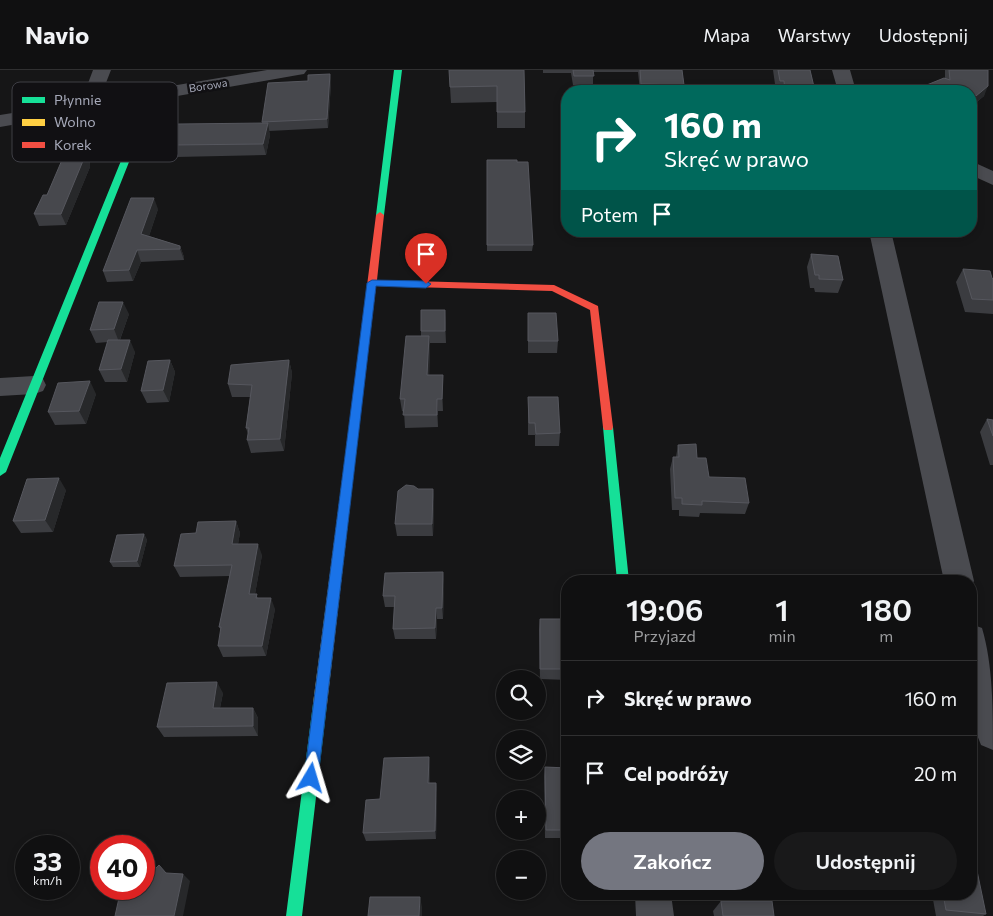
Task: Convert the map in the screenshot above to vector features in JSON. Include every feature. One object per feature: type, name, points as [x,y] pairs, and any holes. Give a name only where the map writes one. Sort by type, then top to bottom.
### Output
[{"type":"street","points":[[97,82],[102,70]]},
{"type":"street","name":"Borowa","points":[[178,90],[298,70]]},
{"type":"street","points":[[294,916],[398,70]]},
{"type":"street","points":[[841,70],[845,85]]},
{"type":"street","points":[[0,472],[124,162]]},
{"type":"street","points":[[977,170],[993,179]]},
{"type":"street","points":[[881,237],[957,575]]},
{"type":"street","points":[[372,283],[554,288],[595,308],[623,575]]},
{"type":"street","points":[[0,387],[34,385]]},
{"type":"street","points":[[977,664],[993,734]]},
{"type":"street","points":[[654,900],[656,916]]},
{"type":"building","points":[[449,70],[524,70],[525,112],[497,112],[497,86],[450,87]]},
{"type":"building","points":[[573,70],[593,70],[594,76],[574,76]]},
{"type":"building","points":[[640,70],[682,70],[684,85],[641,84]]},
{"type":"building","points":[[778,70],[810,70],[814,85],[784,85],[784,81],[780,81]]},
{"type":"building","points":[[949,70],[988,70],[988,86],[977,95],[977,85],[927,85],[944,78],[950,80]]},
{"type":"building","points":[[330,74],[327,119],[262,122],[268,83],[308,81],[308,75]]},
{"type":"building","points":[[268,123],[263,144],[178,145],[178,124]]},
{"type":"building","points":[[487,160],[528,162],[533,245],[487,245]]},
{"type":"building","points":[[61,162],[83,162],[61,214],[34,214],[43,195],[47,195]]},
{"type":"building","points":[[131,198],[154,198],[141,234],[180,246],[180,249],[137,250],[129,270],[103,271]]},
{"type":"building","points":[[811,254],[838,256],[843,280],[819,279],[819,275],[815,275]]},
{"type":"building","points":[[963,269],[990,271],[993,279],[993,300],[972,299]]},
{"type":"building","points":[[99,302],[123,302],[114,329],[90,330]]},
{"type":"building","points":[[421,310],[445,310],[445,331],[421,331]]},
{"type":"building","points":[[528,313],[556,313],[558,341],[528,341]]},
{"type":"building","points":[[406,336],[429,336],[427,375],[443,375],[442,399],[437,399],[437,415],[403,415],[405,399],[400,399]]},
{"type":"building","points":[[108,340],[130,340],[121,369],[99,370]]},
{"type":"building","points":[[170,360],[163,390],[141,391],[148,361]]},
{"type":"building","points":[[289,360],[280,439],[247,440],[249,428],[246,428],[252,385],[228,384],[231,365]]},
{"type":"building","points":[[90,381],[79,411],[48,412],[58,383]]},
{"type":"building","points":[[528,397],[558,397],[560,433],[536,434],[535,423],[529,423]]},
{"type":"building","points":[[987,419],[993,420],[993,436]]},
{"type":"building","points":[[696,444],[697,458],[706,458],[709,477],[745,478],[749,503],[702,501],[702,505],[682,504],[682,498],[675,498],[673,457],[679,457],[678,445]]},
{"type":"building","points":[[59,478],[45,520],[13,521],[27,479]]},
{"type":"building","points":[[406,485],[414,486],[418,489],[433,489],[432,524],[395,524],[398,491]]},
{"type":"building","points":[[236,521],[232,544],[258,544],[249,594],[257,594],[256,598],[271,598],[262,646],[218,646],[221,627],[219,627],[232,565],[174,566],[181,534],[196,533],[198,522]]},
{"type":"building","points":[[144,534],[137,561],[110,562],[117,535]]},
{"type":"building","points":[[443,572],[442,608],[436,608],[435,628],[393,629],[395,596],[383,596],[385,573]]},
{"type":"building","points":[[540,619],[561,619],[561,669],[540,669]]},
{"type":"building","points":[[217,682],[213,708],[253,708],[253,726],[157,727],[167,683]]},
{"type":"building","points":[[429,757],[428,783],[436,783],[435,831],[363,833],[366,800],[380,799],[384,758]]},
{"type":"building","points":[[546,767],[561,768],[561,830],[546,830]]},
{"type":"building","points":[[159,865],[166,873],[183,874],[174,916],[115,916],[119,900],[155,900],[155,869]]},
{"type":"building","points":[[977,871],[986,914],[946,910],[944,900],[977,900]]},
{"type":"building","points":[[370,897],[420,897],[419,916],[368,916]]},
{"type":"building","points":[[721,901],[772,901],[774,916],[723,916]]},
{"type":"traffic: fast","points":[[380,215],[398,70]]},
{"type":"traffic: fast","points":[[0,472],[125,162]]},
{"type":"traffic: fast","points":[[608,427],[622,575]]},
{"type":"traffic: fast","points":[[294,916],[320,704]]},
{"type":"traffic: slow","points":[[320,704],[355,419]]},
{"type":"traffic: jam","points":[[355,419],[380,215]]},
{"type":"traffic: jam","points":[[372,283],[554,288],[595,308],[608,427]]},
{"type":"route","points":[[311,778],[372,283],[426,284]]}]
